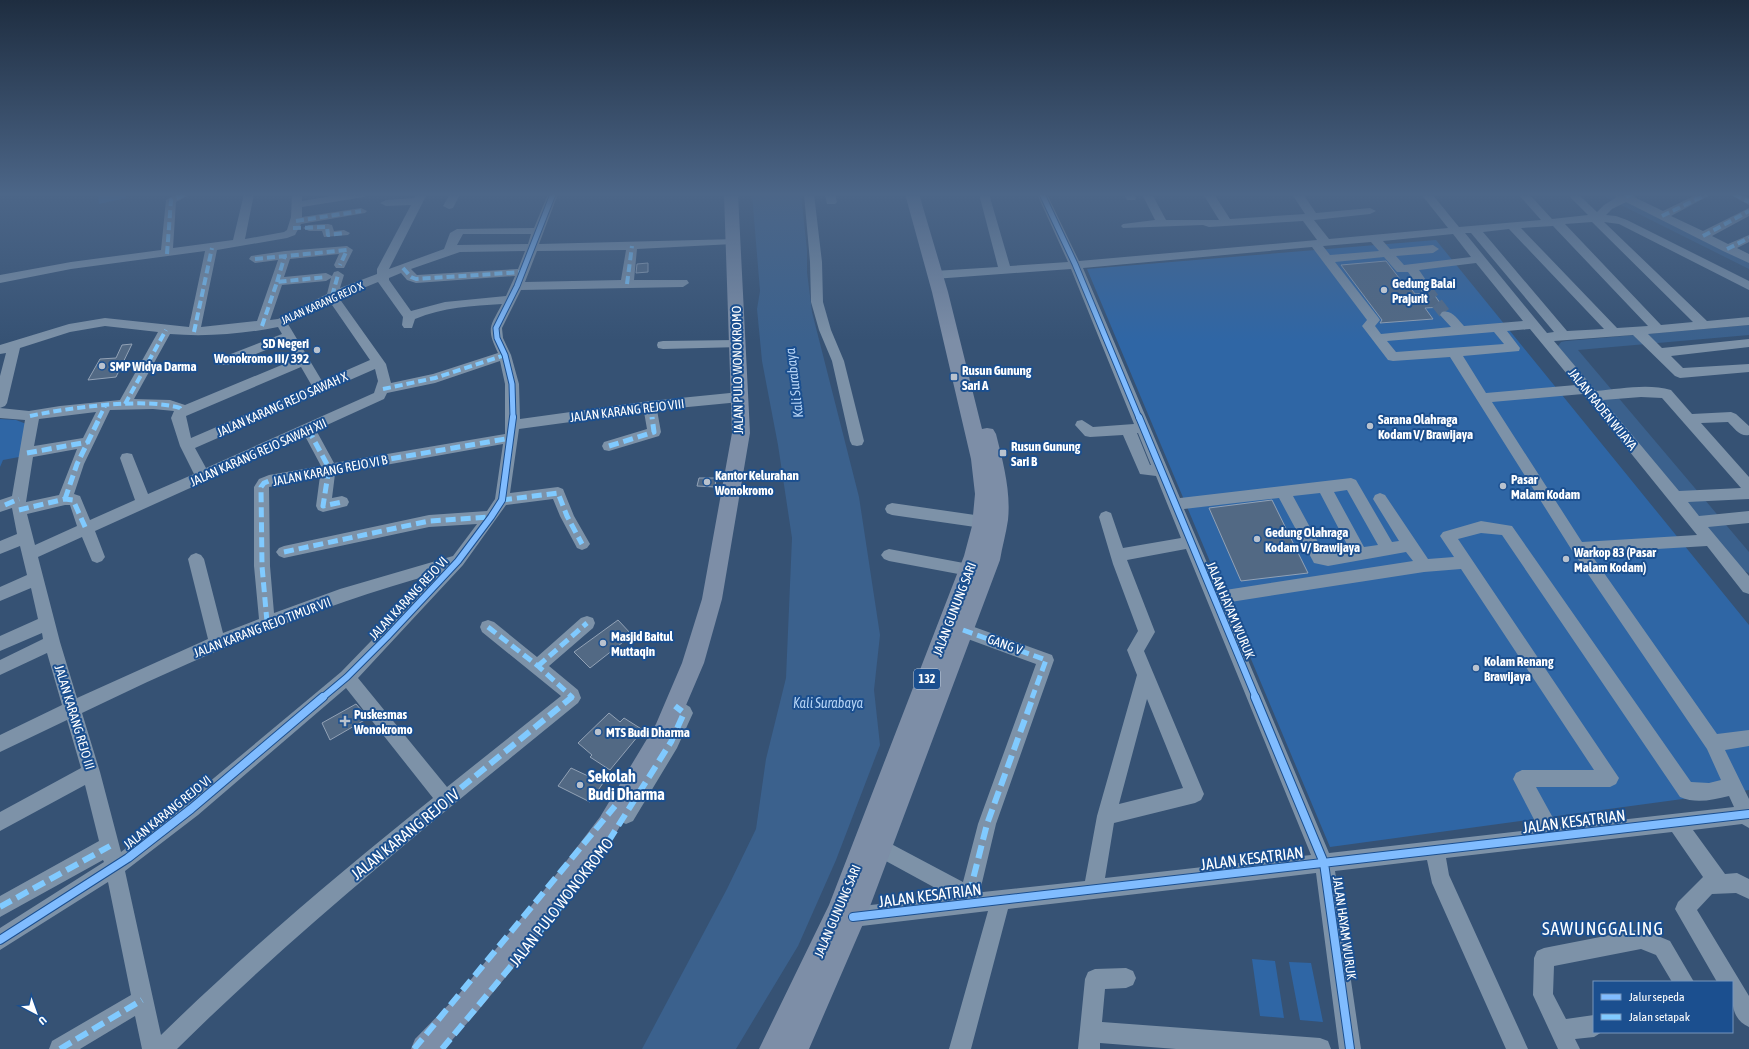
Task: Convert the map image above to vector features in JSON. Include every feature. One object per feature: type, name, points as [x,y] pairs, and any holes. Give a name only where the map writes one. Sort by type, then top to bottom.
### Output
[{"type":"main road","name":"JALAN PULO WONOKROMO","points":[[425,1049],[468,1003],[559,892],[622,803],[664,731],[693,663],[712,599],[741,433],[736,344],[733,243]]},
{"type":"main road","name":"JALAN GUNUNG SARI","points":[[929,243],[939,274]]},
{"type":"main road","name":"JALAN GUNUNG SARI","points":[[773,1049],[839,912],[917,729],[963,630],[990,560],[998,528],[996,474],[981,434],[939,274],[933,243]]},
{"type":"main road","name":"JALAN GUNUNG SARI","points":[[795,1049],[853,917],[880,847],[969,570],[982,522],[984,494],[981,434]]},
{"type":"street","points":[[167,254],[168,243]]},
{"type":"street","points":[[0,278],[66,266],[167,254],[242,243]]},
{"type":"street","points":[[396,243],[383,269],[383,280],[409,321],[424,310],[513,293],[627,284],[683,283]]},
{"type":"street","points":[[449,251],[452,243]]},
{"type":"street","name":"JALAN KARANG REJO VI","points":[[0,940],[114,868],[191,809],[347,677],[387,638],[458,560],[491,517],[502,500],[518,427],[512,384],[505,355],[497,338],[496,328],[523,272],[534,243]]},
{"type":"street","name":"JALAN KARANG REJO X","points":[[0,350],[68,328],[106,322],[194,332],[262,326],[281,322],[332,296],[449,251],[467,248],[632,246],[694,243]]},
{"type":"street","points":[[814,243],[817,302],[825,330],[838,361],[857,442]]},
{"type":"street","points":[[998,243],[1005,270]]},
{"type":"street","name":"JALAN HAYAM WURUK","points":[[1065,243],[1075,264],[1136,429],[1161,471],[1324,863],[1350,1049]]},
{"type":"street","points":[[939,274],[1005,270],[1321,243],[1326,259],[1374,320],[1368,326],[1393,357],[1514,348],[1498,328]]},
{"type":"street","points":[[1378,243],[1401,269],[1480,259]]},
{"type":"street","name":"JALAN RADEN WIJAYA","points":[[1467,243],[1544,337],[1680,496],[1700,521],[1710,540],[1745,571],[1749,587]]},
{"type":"street","points":[[1486,243],[1564,336]]},
{"type":"street","points":[[1529,243],[1615,333]]},
{"type":"street","points":[[1573,243],[1658,329]]},
{"type":"street","points":[[1620,243],[1704,325]]},
{"type":"street","points":[[1664,243],[1749,286]]},
{"type":"street","points":[[1717,243],[1749,259]]},
{"type":"street","points":[[1728,248],[1739,243]]},
{"type":"street","points":[[627,284],[632,246]]},
{"type":"street","points":[[194,332],[212,248]]},
{"type":"street","points":[[1326,259],[1433,249]]},
{"type":"street","points":[[255,259],[347,250],[335,273],[332,296],[378,362],[384,374],[385,381],[383,389],[442,376],[505,355]]},
{"type":"street","points":[[262,326],[285,255]]},
{"type":"street","points":[[403,268],[410,277],[416,279],[523,272]]},
{"type":"street","points":[[1411,268],[1426,289]]},
{"type":"street","points":[[277,282],[335,273]]},
{"type":"street","points":[[1446,315],[1459,331],[1470,351]]},
{"type":"street","points":[[1643,337],[1658,329],[1749,320]]},
{"type":"street","points":[[281,322],[319,387]]},
{"type":"street","points":[[1378,338],[1534,324]]},
{"type":"street","points":[[125,404],[166,330]]},
{"type":"street","points":[[1544,337],[1615,333],[1643,337],[1680,373],[1749,368]]},
{"type":"street","points":[[223,362],[289,336]]},
{"type":"street","points":[[1660,353],[1749,343]]},
{"type":"street","points":[[663,345],[736,344]]},
{"type":"street","points":[[0,402],[14,346]]},
{"type":"street","points":[[1454,353],[1578,548],[1713,743],[1732,786],[1748,816]]},
{"type":"street","points":[[203,477],[187,446],[178,418],[182,412],[304,361]]},
{"type":"street","name":"JALAN KARANG REJO SAWAH X","points":[[187,446],[378,362]]},
{"type":"street","name":"JALAN KARANG REJO SAWAH XII","points":[[30,554],[375,399],[380,396],[383,389]]},
{"type":"street","points":[[1482,398],[1641,392],[1666,393],[1749,487]]},
{"type":"street","name":"JALAN KARANG REJO VIII","points":[[518,427],[650,406],[740,397]]},
{"type":"street","points":[[0,413],[30,416],[47,412],[125,404],[172,404],[180,408],[182,412]]},
{"type":"street","points":[[65,499],[77,464],[105,406]]},
{"type":"street","points":[[609,446],[654,432],[650,406]]},
{"type":"street","name":"JALAN KARANG REJO III","points":[[30,416],[33,422],[19,504],[52,642],[91,772],[110,846],[153,1049]]},
{"type":"street","points":[[1689,419],[1731,417],[1746,431]]},
{"type":"street","points":[[1082,426],[1090,432],[1136,429]]},
{"type":"street","name":"JALAN KARANG REJO VI B","points":[[267,622],[262,566],[261,487],[264,483],[274,479],[518,427]]},
{"type":"street","points":[[308,429],[329,468],[323,506],[342,502]]},
{"type":"street","points":[[27,453],[88,442]]},
{"type":"street","points":[[126,458],[144,503]]},
{"type":"street","points":[[1175,504],[1351,484],[1388,550]]},
{"type":"street","points":[[1324,487],[1359,553]]},
{"type":"street","points":[[1283,492],[1319,558],[1328,560],[1359,553],[1388,550],[1410,545]]},
{"type":"street","points":[[502,500],[558,493],[567,516],[582,544]]},
{"type":"street","points":[[1680,496],[1749,493]]},
{"type":"street","points":[[0,506],[65,499],[75,500],[97,557]]},
{"type":"street","points":[[1380,499],[1424,566]]},
{"type":"street","points":[[892,509],[982,522]]},
{"type":"street","points":[[284,552],[429,521],[491,517]]},
{"type":"street","points":[[1106,517],[1147,632],[1135,650],[1195,794],[1106,816]]},
{"type":"street","points":[[1700,521],[1749,517]]},
{"type":"street","points":[[1553,836],[1522,779],[1610,778],[1448,536],[1481,527],[1507,530],[1686,791],[1709,792],[1732,786]]},
{"type":"street","points":[[0,548],[26,537]]},
{"type":"street","points":[[1578,548],[1710,540]]},
{"type":"street","points":[[1118,554],[1191,542]]},
{"type":"street","points":[[889,555],[969,570]]},
{"type":"street","points":[[196,559],[217,643]]},
{"type":"street","name":"JALAN KARANG REJO TIMUR VII","points":[[0,744],[72,708],[267,622],[306,607],[458,560]]},
{"type":"street","points":[[1214,598],[1424,566],[1464,562]]},
{"type":"street","points":[[0,594],[37,578]]},
{"type":"street","points":[[0,644],[47,623]]},
{"type":"street","points":[[538,666],[587,623]]},
{"type":"street","name":"JALAN KARANG REJO IV","points":[[162,1049],[224,989],[293,926],[572,698],[572,695],[538,666],[488,627]]},
{"type":"street","name":"GANG V","points":[[963,630],[1046,660],[987,824],[984,899]]},
{"type":"street","points":[[0,668],[52,642]]},
{"type":"street","points":[[1094,889],[1106,816],[1145,675]]},
{"type":"street","points":[[347,677],[446,800]]},
{"type":"street","name":"JALAN PULO WONOKROMO","points":[[442,1049],[577,886],[601,853],[671,742],[684,713],[675,706]]},
{"type":"street","points":[[1713,743],[1749,738]]},
{"type":"street","points":[[0,822],[91,772]]},
{"type":"street","name":"JALAN PULO WONOKROMO","points":[[414,1049],[615,806]]},
{"type":"street","name":"JALAN KESATRIAN","points":[[853,917],[984,899],[1094,889],[1676,822],[1748,816]]},
{"type":"street","points":[[1676,822],[1720,884]]},
{"type":"street","points":[[0,907],[110,846]]},
{"type":"street","points":[[880,847],[984,899],[960,1049]]},
{"type":"street","points":[[1436,850],[1439,876],[1517,1049]]},
{"type":"street","points":[[1728,981],[1685,909],[1707,885],[1737,883],[1749,889]]},
{"type":"street","points":[[1569,1049],[1543,995],[1544,958],[1641,938],[1662,948],[1683,981]]},
{"type":"street","points":[[1126,978],[1095,979],[1090,1040],[1320,1049]]},
{"type":"street","points":[[1733,990],[1742,1012]]},
{"type":"street","points":[[60,1049],[142,1000]]},
{"type":"street","points":[[1560,1030],[1593,1026]]},
{"type":"shaded area","name":"Sarana Olahraga Kodam V/ Brawijaya","points":[[1400,243],[1438,243],[1749,625],[1749,790],[1330,847],[1087,269]]},
{"type":"shaded area","points":[[0,419],[16,420],[29,425],[19,457],[3,460],[0,467]]},
{"type":"shaded area","points":[[1252,959],[1275,961],[1284,1018],[1260,1016]]},
{"type":"shaded area","points":[[1289,962],[1311,963],[1323,1022],[1300,1020]]},
{"type":"water","name":"Kali Surabaya","points":[[756,243],[806,243],[807,272],[812,312],[859,497],[880,635],[874,690],[880,745],[836,860],[798,946],[736,1049],[642,1049],[727,889],[756,829],[766,759],[786,678],[792,538],[778,445],[762,361],[757,309],[760,291]]},
{"type":"building","name":"Gedung Balai Prajurit","points":[[1386,261],[1403,283],[1407,283],[1415,294],[1433,293],[1443,307],[1425,308],[1433,319],[1380,323],[1382,320],[1341,265]]},
{"type":"building","points":[[648,263],[648,272],[636,273],[637,264]]},
{"type":"building","name":"SMP Widya Darma","points":[[132,344],[116,377],[88,380],[100,359],[116,358],[122,345]]},
{"type":"building","name":"Kantor Kelurahan Wonokromo","points":[[699,478],[716,478],[715,487],[697,486]]},
{"type":"building","name":"Gedung Olahraga Kodam V/ Brawijaya","points":[[1272,500],[1308,573],[1241,581],[1209,508]]},
{"type":"building","name":"Masjid Baitul Muttaqin","points":[[618,620],[632,635],[590,668],[574,652]]},
{"type":"building","name":"Puskesmas Wonokromo","points":[[356,704],[368,718],[330,740],[322,723]]},
{"type":"building","points":[[609,713],[620,722],[624,718],[643,730],[610,770],[590,757],[592,755],[578,743]]},
{"type":"building","name":"Sekolah Budi Dharma","points":[[571,768],[603,783],[590,802],[558,786]]},
{"type":"waterway","points":[[1706,243],[1749,265]]},
{"type":"waterway","points":[[1749,330],[1566,346],[1749,565]]},
{"type":"tunnel","points":[[1426,289],[1446,315]]},
{"type":"marked path","points":[[167,254],[168,243]]},
{"type":"marked path","points":[[1727,249],[1739,243]]},
{"type":"marked path","points":[[627,284],[632,246]]},
{"type":"marked path","points":[[194,332],[212,248]]},
{"type":"marked path","points":[[255,259],[347,250],[340,265]]},
{"type":"marked path","points":[[277,282],[285,255]]},
{"type":"marked path","points":[[403,268],[411,277],[416,279],[523,272]]},
{"type":"marked path","points":[[332,296],[338,275]]},
{"type":"marked path","points":[[262,326],[277,282],[326,277]]},
{"type":"marked path","points":[[125,404],[166,330]]},
{"type":"marked path","points":[[383,389],[435,378],[505,355]]},
{"type":"marked path","points":[[30,416],[83,408],[132,404],[170,405],[180,408],[182,412]]},
{"type":"marked path","points":[[65,499],[77,464],[105,406]]},
{"type":"marked path","points":[[609,446],[654,432],[650,406]]},
{"type":"marked path","points":[[308,429],[329,468],[323,506],[342,502]]},
{"type":"marked path","points":[[267,622],[262,566],[261,487],[264,483],[274,479],[511,438]]},
{"type":"marked path","points":[[27,453],[88,442]]},
{"type":"marked path","points":[[502,500],[558,493],[567,516],[582,544]]},
{"type":"marked path","points":[[5,505],[19,499]]},
{"type":"marked path","points":[[19,510],[65,499],[73,500],[86,529]]},
{"type":"marked path","points":[[284,552],[429,521],[491,517]]},
{"type":"marked path","points":[[538,666],[587,623]]},
{"type":"marked path","points":[[446,800],[572,697],[538,666],[488,627]]},
{"type":"marked path","points":[[963,630],[1046,660],[987,824],[969,895]]},
{"type":"marked path","points":[[442,1049],[577,887],[601,853],[671,742],[684,713],[675,706]]},
{"type":"marked path","points":[[414,1049],[615,806]]},
{"type":"marked path","points":[[0,907],[110,846]]},
{"type":"marked path","points":[[60,1049],[142,1000]]},
{"type":"cycle path","points":[[0,940],[128,858],[191,809],[347,677],[387,637],[458,561],[502,500],[513,425],[512,384],[505,355],[497,338],[496,328],[517,286],[534,243]]},
{"type":"cycle path","points":[[1065,243],[1324,863],[1350,1049]]},
{"type":"cycle path","points":[[853,917],[1749,814]]},
{"type":"place","name":"Gedung Balai Prajurit","points":[[1384,290]]},
{"type":"place","name":"SD Negeri Wonokromo III/ 392","points":[[317,350]]},
{"type":"place","name":"SMP Widya Darma","points":[[102,366]]},
{"type":"place","name":"Rusun Gunung Sari A","points":[[954,377]]},
{"type":"place","name":"Sarana Olahraga Kodam V/ Brawijaya","points":[[1370,426]]},
{"type":"place","name":"Rusun Gunung Sari B","points":[[1003,453]]},
{"type":"place","name":"Kantor Kelurahan Wonokromo","points":[[707,482]]},
{"type":"place","name":"Pasar Malam Kodam","points":[[1503,486]]},
{"type":"place","name":"Gedung Olahraga Kodam V/ Brawijaya","points":[[1257,539]]},
{"type":"place","name":"Warkop 83 (Pasar Malam Kodam)","points":[[1566,559]]},
{"type":"place","name":"Masjid Baitul Muttaqin","points":[[603,643]]},
{"type":"place","name":"Kolam Renang Brawijaya","points":[[1476,668]]},
{"type":"place","name":"Puskesmas Wonokromo","points":[[345,721]]},
{"type":"place","name":"MTS Budi Dharma","points":[[598,732]]},
{"type":"place","name":"Sekolah Budi Dharma","points":[[580,785]]},
{"type":"district","name":"SAWUNGGALING","points":[[1603,929]]}]
